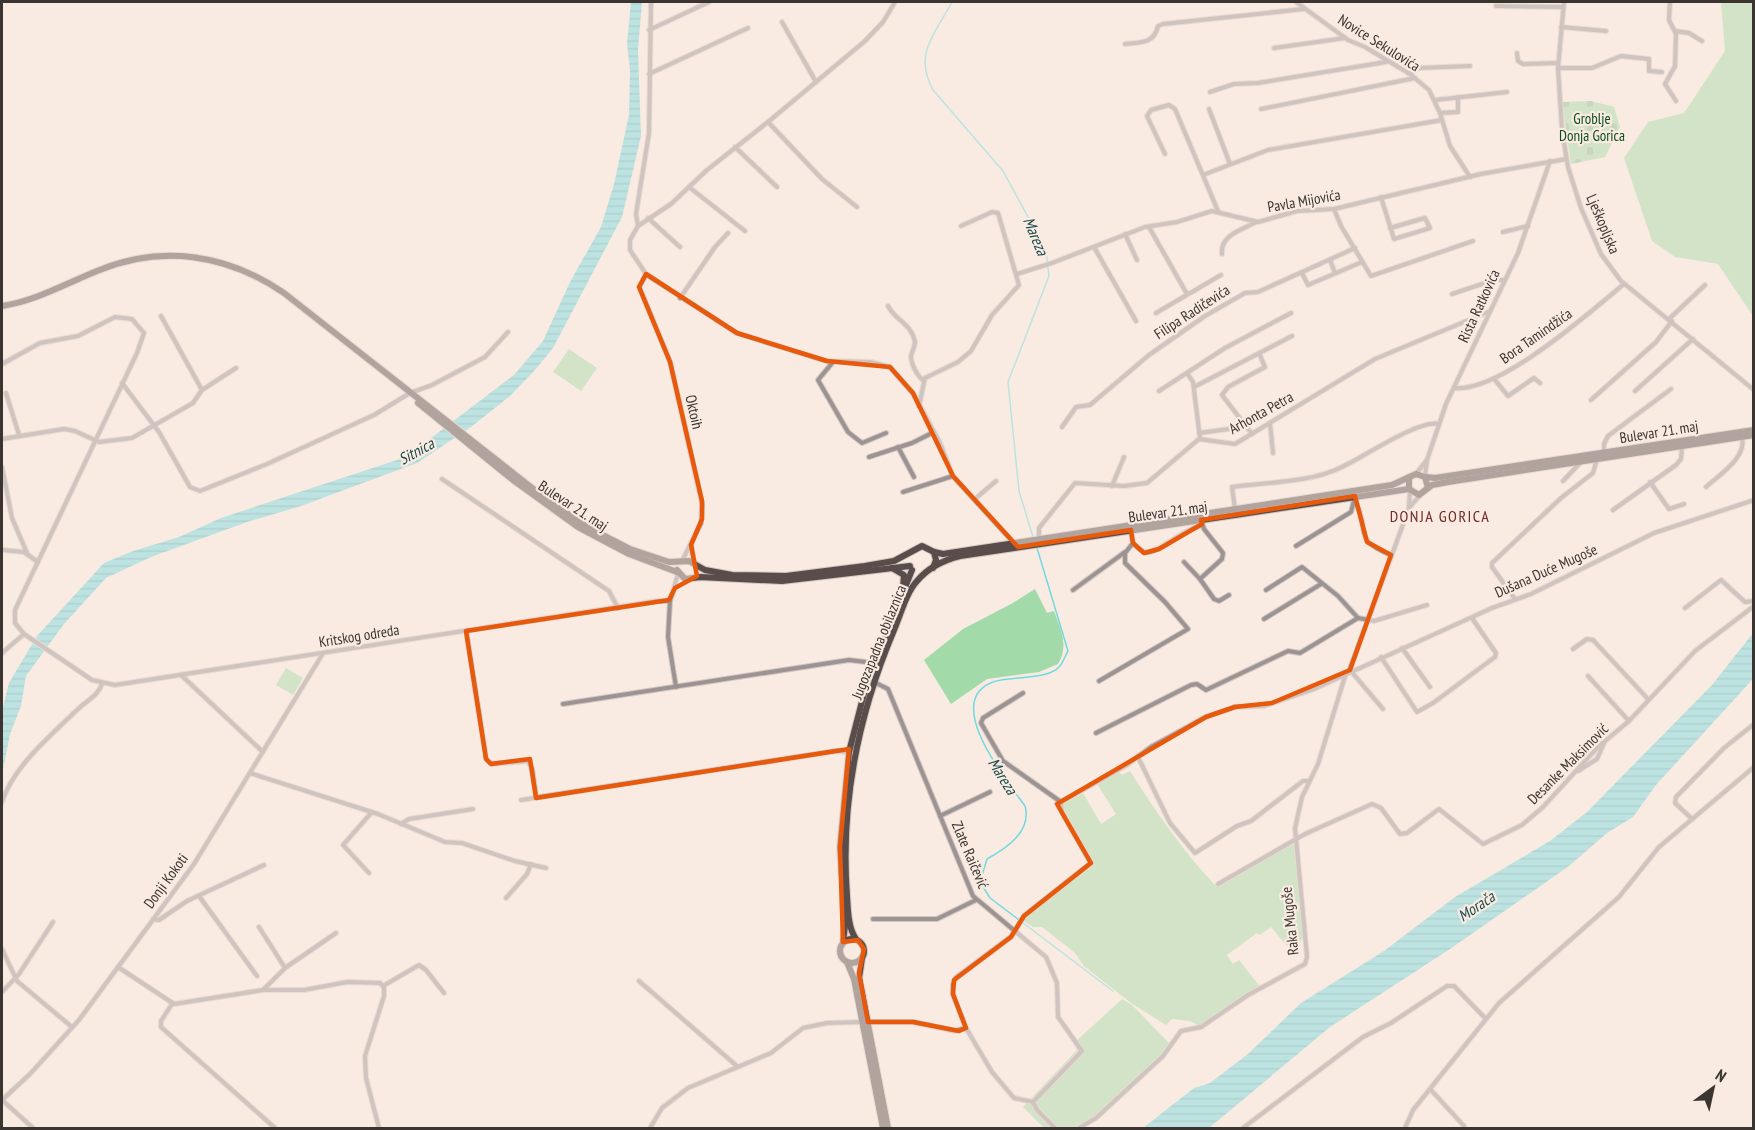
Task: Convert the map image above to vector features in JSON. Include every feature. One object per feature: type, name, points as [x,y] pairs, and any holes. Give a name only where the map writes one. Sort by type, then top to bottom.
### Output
[{"type":"main road","points":[[2,306],[32,299],[103,268],[135,259],[171,255],[208,259],[242,269],[271,284],[467,440]]},
{"type":"main road","name":"Bulevar 21. maj","points":[[934,552],[943,554],[1392,485],[1416,474],[1435,478],[1754,430]]},
{"type":"main road","name":"Bulevar 21. maj","points":[[1428,488],[1582,461],[1754,435]]},
{"type":"main road","name":"Bulevar 21. maj","points":[[467,440],[589,528],[630,549],[669,562],[690,561],[695,564]]},
{"type":"main road","name":"Bulevar 21. maj","points":[[467,440],[578,527],[629,554],[690,578]]},
{"type":"main road","points":[[1421,494],[1428,488],[1425,477]]},
{"type":"main road","points":[[1409,479],[1409,490]]},
{"type":"main road","name":"Bulevar 21. maj","points":[[930,570],[944,561],[960,556],[1409,490],[1421,494]]},
{"type":"main road","points":[[922,546],[934,552],[936,560],[930,570],[919,573],[911,568],[889,567],[782,581],[690,578],[695,564],[705,570],[732,575],[787,576],[890,562],[922,546]]},
{"type":"main road","points":[[910,552],[911,568]]},
{"type":"main road","points":[[678,573],[681,562]]},
{"type":"main road","points":[[889,567],[903,573],[904,594]]},
{"type":"main road","name":"Jugozapadna obilaznica","points":[[843,942],[845,926],[840,847],[849,752],[874,663],[904,594],[911,568]]},
{"type":"main road","name":"Jugozapadna obilaznica","points":[[856,939],[851,929],[847,898],[845,852],[855,751],[873,681],[913,586],[930,570]]},
{"type":"main road","points":[[883,1128],[865,1022],[859,973],[864,949],[856,939],[843,942],[839,953],[853,975],[865,1022],[888,1128]]},
{"type":"main road","points":[[847,963],[855,963],[862,958]]},
{"type":"street","points":[[638,226],[636,214],[649,133],[651,2]]},
{"type":"street","points":[[649,30],[709,2]]},
{"type":"street","points":[[895,2],[883,22],[865,41],[735,147],[665,208],[638,226],[630,240],[630,250],[646,274],[736,333],[833,362],[886,365],[913,393],[934,432],[953,476],[1014,543]]},
{"type":"street","name":"Novice Sekulovića","points":[[1296,2],[1345,38],[1415,78],[1435,100],[1450,146],[1470,177]]},
{"type":"street","name":"Lješkopljska","points":[[1564,2],[1558,65],[1566,159],[1581,208],[1596,243],[1610,268],[1624,284],[1754,390]]},
{"type":"street","points":[[1670,2],[1669,20],[1675,31],[1675,66],[1665,84],[1676,101]]},
{"type":"street","points":[[1496,6],[1563,8]]},
{"type":"street","points":[[1125,44],[1150,40],[1156,36],[1158,26],[1163,24],[1305,9]]},
{"type":"street","points":[[782,22],[816,82]]},
{"type":"street","points":[[1561,27],[1606,31]]},
{"type":"street","points":[[649,74],[748,28]]},
{"type":"street","points":[[1675,31],[1689,33],[1702,41]]},
{"type":"street","points":[[1274,48],[1345,38]]},
{"type":"street","points":[[1517,53],[1518,61],[1524,64],[1592,68],[1625,56],[1647,59],[1651,62],[1649,71],[1662,72]]},
{"type":"street","points":[[1210,92],[1234,84],[1258,83],[1387,61]]},
{"type":"street","points":[[1410,74],[1419,69],[1470,66]]},
{"type":"street","points":[[1261,109],[1415,78]]},
{"type":"street","points":[[1435,100],[1507,92]]},
{"type":"street","points":[[1440,113],[1458,112],[1458,97]]},
{"type":"street","points":[[1165,154],[1147,116],[1151,110],[1169,105],[1174,108],[1218,211]]},
{"type":"street","points":[[1209,110],[1230,164]]},
{"type":"street","points":[[1203,175],[1268,150],[1442,120]]},
{"type":"street","points":[[768,122],[822,179],[857,207]]},
{"type":"street","points":[[735,147],[777,187]]},
{"type":"street","name":"Pavla Mijovića","points":[[1017,274],[1052,263],[1125,234],[1218,211],[1257,222],[1296,211],[1334,209],[1470,177],[1566,159]]},
{"type":"street","name":"Rista Ratkovića","points":[[1425,477],[1427,460],[1438,424],[1488,312],[1518,253],[1550,161]]},
{"type":"street","points":[[688,188],[745,231]]},
{"type":"street","points":[[1381,197],[1390,228],[1394,239],[1430,228],[1426,218],[1390,228]]},
{"type":"street","points":[[1334,209],[1341,226],[1369,274],[1374,276],[1473,241]]},
{"type":"street","points":[[924,381],[936,371],[958,362],[971,351],[992,315],[1018,287],[1017,274],[997,212],[961,226]]},
{"type":"street","points":[[648,218],[680,247]]},
{"type":"street","points":[[1221,254],[1221,246],[1226,238],[1257,222]]},
{"type":"street","points":[[1503,232],[1528,226]]},
{"type":"street","points":[[1149,227],[1187,294]]},
{"type":"street","points":[[680,298],[715,247],[728,233]]},
{"type":"street","points":[[1125,234],[1137,260]]},
{"type":"street","points":[[1094,247],[1136,321]]},
{"type":"street","name":"Filipa Radičevića","points":[[1062,427],[1076,407],[1090,405],[1149,355],[1205,316],[1245,292],[1258,292],[1355,248]]},
{"type":"street","points":[[1330,260],[1335,273]]},
{"type":"street","points":[[1302,273],[1308,285],[1362,262]]},
{"type":"street","name":"Oktoih","points":[[646,274],[639,287],[670,362],[702,501],[701,523],[681,562]]},
{"type":"street","points":[[1156,313],[1221,275]]},
{"type":"street","points":[[1452,294],[1494,280],[1504,280]]},
{"type":"street","name":"Bora Tamindžića","points":[[1454,388],[1478,386],[1495,380],[1568,329],[1624,284]]},
{"type":"street","points":[[1591,400],[1656,342],[1670,320],[1705,285]]},
{"type":"street","points":[[888,306],[894,317],[906,324],[915,343],[912,359],[917,374],[924,381],[924,392],[919,405]]},
{"type":"street","name":"Arhonta Petra","points":[[1200,438],[1233,444],[1375,359],[1488,312]]},
{"type":"street","points":[[1159,391],[1252,332],[1291,313]]},
{"type":"street","points":[[2,364],[40,343],[78,336],[103,322],[123,316],[136,322],[144,336],[14,615],[15,623],[30,639],[102,684],[95,695],[54,731],[22,766],[3,792],[2,802]]},
{"type":"street","points":[[161,316],[202,390]]},
{"type":"street","points":[[122,383],[159,432],[189,485],[200,491],[354,424],[410,393],[432,385],[485,357],[508,332]]},
{"type":"street","points":[[1194,387],[1292,336]]},
{"type":"street","points":[[1635,391],[1693,339]]},
{"type":"street","points":[[1252,434],[1222,395],[1228,387],[1265,367],[1259,353]]},
{"type":"street","points":[[833,362],[818,380],[848,432],[860,443],[886,433]]},
{"type":"street","points":[[2,439],[70,429],[96,441],[124,440],[192,403],[202,390],[236,368]]},
{"type":"street","points":[[1039,539],[1039,528],[1073,484],[1078,482],[1112,486],[1147,483],[1200,438],[1194,387],[1187,373]]},
{"type":"street","points":[[1495,380],[1508,396],[1534,378],[1540,384]]},
{"type":"street","points":[[1604,453],[1604,444],[1608,436],[1671,389]]},
{"type":"street","points":[[913,393],[924,392]]},
{"type":"street","points":[[6,393],[20,435]]},
{"type":"street","points":[[159,432],[162,421]]},
{"type":"street","points":[[1270,423],[1273,453]]},
{"type":"street","points":[[1235,509],[1232,487],[1332,471],[1409,432],[1431,423],[1438,424]]},
{"type":"street","points":[[1199,433],[1229,429]]},
{"type":"street","points":[[869,457],[934,432]]},
{"type":"street","points":[[1706,486],[1740,454],[1743,445],[1742,436]]},
{"type":"street","points":[[1613,510],[1678,463],[1682,446]]},
{"type":"street","points":[[898,447],[914,477]]},
{"type":"street","points":[[1112,486],[1124,457]]},
{"type":"street","points":[[1515,599],[1492,567],[1492,563],[1561,498],[1593,473],[1597,466],[1597,459]]},
{"type":"street","name":"Rista Ratkovića","points":[[1416,474],[1427,460]]},
{"type":"street","points":[[1563,481],[1582,461]]},
{"type":"street","points":[[2,467],[12,518],[27,553],[38,562]]},
{"type":"street","points":[[903,492],[953,476]]},
{"type":"street","points":[[442,479],[609,591],[618,608]]},
{"type":"street","points":[[975,499],[996,481]]},
{"type":"street","points":[[1650,482],[1669,509],[1684,504]]},
{"type":"street","name":"Raka Mugoše","points":[[1409,490],[1409,508]]},
{"type":"street","name":"Raka Mugoše","points":[[1079,1128],[1096,1118],[1163,1056],[1181,1031],[1201,1027],[1248,994],[1305,964],[1307,957],[1295,841],[1298,809],[1318,764],[1348,671],[1409,508],[1421,494]]},
{"type":"street","points":[[1296,546],[1350,513],[1355,499]]},
{"type":"street","points":[[1355,499],[1367,542],[1372,547],[1391,555]]},
{"type":"street","name":"Dušana Duće Mugoše","points":[[1061,802],[1151,747],[1206,717],[1234,707],[1272,703],[1314,688],[1348,671],[1531,594],[1612,556],[1654,533],[1754,500]]},
{"type":"street","points":[[1131,530],[1133,543],[1143,551],[1153,551],[1201,522],[1223,553],[1222,559],[1200,579]]},
{"type":"street","points":[[1073,590],[1125,552],[1133,543]]},
{"type":"street","name":"Oktoih","points":[[691,545],[695,564]]},
{"type":"street","points":[[2,550],[27,553]]},
{"type":"street","points":[[1099,681],[1188,629],[1165,602],[1127,566],[1124,559],[1125,552]]},
{"type":"street","points":[[1184,561],[1214,600],[1219,601],[1229,595]]},
{"type":"street","points":[[1266,590],[1302,567],[1338,596],[1358,618],[1368,621],[1427,605]]},
{"type":"street","points":[[675,687],[668,637],[670,601],[678,573]]},
{"type":"street","points":[[675,588],[690,578]]},
{"type":"street","points":[[1685,608],[1721,580],[1745,602],[1754,601]]},
{"type":"street","points":[[1264,619],[1321,584]]},
{"type":"street","name":"Kritskog odreda","points":[[102,684],[115,685],[322,655],[670,601]]},
{"type":"street","name":"Desanke Maksimović","points":[[1295,841],[1305,834],[1375,804],[1381,808],[1400,834],[1407,833],[1431,812],[1439,809],[1478,842],[1486,843],[1529,820],[1604,742],[1629,721],[1695,651],[1754,606]]},
{"type":"street","points":[[1096,733],[1191,685],[1197,684],[1206,690],[1288,651],[1300,653],[1358,618]]},
{"type":"street","points":[[1381,657],[1417,712],[1433,703],[1495,657],[1496,653],[1472,618]]},
{"type":"street","points":[[466,631],[486,759],[491,764],[528,761],[536,798]]},
{"type":"street","points":[[2,651],[24,634]]},
{"type":"street","points":[[1573,649],[1587,639],[1593,640],[1648,699]]},
{"type":"street","points":[[1402,648],[1430,687]]},
{"type":"street","name":"Donji Kokoti","points":[[2,1100],[43,1061],[72,1027],[199,857],[322,655]]},
{"type":"street","points":[[563,704],[849,660],[874,663]]},
{"type":"street","points":[[1348,671],[1383,709]]},
{"type":"street","points":[[180,675],[263,752]]},
{"type":"street","points":[[1588,676],[1629,721]]},
{"type":"street","name":"Zlate Raičević","points":[[873,681],[888,689],[976,900],[1046,957],[1057,983],[1058,1017],[1082,1051],[1033,1102]]},
{"type":"street","points":[[1023,693],[983,718],[981,723],[1003,761],[1061,802],[1062,812],[1091,863],[1020,921],[1011,937],[953,982],[953,994],[966,1028],[1006,1091],[1014,1098],[1033,1102],[1037,1110],[1054,1128]]},
{"type":"street","points":[[1692,819],[1675,803],[1676,797],[1724,748],[1754,724]]},
{"type":"street","points":[[521,800],[849,752]]},
{"type":"street","points":[[1138,757],[1170,823],[1195,853],[1237,826],[1251,821],[1303,781],[1309,781]]},
{"type":"street","points":[[1405,1128],[1411,1114],[1485,1018],[1587,928],[1627,888],[1653,853],[1754,767]]},
{"type":"street","points":[[250,773],[372,812],[445,842],[462,843],[546,868]]},
{"type":"street","points":[[940,816],[990,792]]},
{"type":"street","points":[[401,824],[409,819],[473,809]]},
{"type":"street","points":[[369,873],[343,846],[372,812]]},
{"type":"street","points":[[1218,884],[1295,841]]},
{"type":"street","points":[[506,898],[527,874],[531,864]]},
{"type":"street","points":[[153,919],[160,920],[180,905],[264,865]]},
{"type":"street","points":[[199,896],[257,976]]},
{"type":"street","points":[[873,919],[937,919],[976,900]]},
{"type":"street","points":[[2,992],[13,977],[19,974],[53,922]]},
{"type":"street","points":[[259,927],[285,968]]},
{"type":"street","points":[[263,990],[285,968],[336,933]]},
{"type":"street","points":[[2,949],[13,977],[72,1027]]},
{"type":"street","points":[[118,967],[172,1004],[263,990],[304,990],[334,983],[369,981],[383,986],[419,965],[426,970],[444,993]]},
{"type":"street","points":[[639,981],[738,1067]]},
{"type":"street","points":[[379,1128],[366,1078],[365,1056],[384,996],[383,986]]},
{"type":"street","points":[[1244,1128],[1363,1037],[1405,1015],[1447,986],[1454,986],[1485,1018]]},
{"type":"street","points":[[172,1004],[160,1021],[161,1027],[275,1128]]},
{"type":"street","points":[[650,1128],[662,1108],[688,1088],[771,1053],[796,1032],[808,1026],[827,1023],[914,1022],[955,1031],[966,1028]]},
{"type":"street","points":[[1431,1090],[1464,1126]]},
{"type":"street","points":[[2,1100],[33,1128]]},
{"type":"highlighted area","points":[[646,274],[737,333],[827,361],[890,367],[913,393],[953,476],[1018,547],[1131,530],[1133,543],[1144,553],[1159,549],[1202,524],[1201,520],[1355,496],[1367,542],[1391,555],[1350,670],[1272,703],[1235,707],[1206,717],[1057,804],[1091,863],[1024,916],[1011,937],[954,980],[953,994],[966,1028],[959,1031],[913,1022],[868,1022],[859,973],[864,949],[858,940],[843,942],[840,847],[849,749],[536,798],[530,759],[491,764],[486,759],[466,631],[669,600],[675,588],[697,576],[691,545],[702,519],[702,501],[670,362],[639,287]]},
{"type":"green space","points":[[1721,2],[1753,2],[1753,316],[1718,264],[1675,257],[1652,241],[1624,158],[1648,122],[1684,113],[1725,51]]},
{"type":"green space","name":"Groblje Donja Gorica","points":[[1591,101],[1614,107],[1620,127],[1605,157],[1571,164],[1562,102]]},
{"type":"green space","points":[[569,349],[597,368],[581,391],[553,372]]},
{"type":"green space","points":[[1035,589],[1047,613],[1054,611],[1061,631],[1063,651],[1058,664],[1039,672],[987,679],[951,704],[924,660],[963,629]]},
{"type":"green space","points":[[286,668],[303,678],[293,695],[276,685]]},
{"type":"green space","points":[[1130,771],[1170,830],[1215,885],[1239,870],[1242,873],[1275,851],[1294,844],[1304,938],[1296,945],[1287,946],[1271,927],[1260,935],[1257,933],[1227,955],[1233,964],[1239,960],[1261,988],[1201,1027],[1190,1021],[1172,1019],[1166,1025],[1131,1003],[1084,966],[1075,953],[1042,927],[1033,927],[1022,920],[1091,867],[1093,862],[1064,811],[1063,804],[1083,793],[1101,824],[1116,814],[1097,784],[1119,772],[1122,775]]},
{"type":"green space","points":[[1122,999],[1132,1005],[1171,1045],[1096,1116],[1074,1128],[1044,1128],[1023,1107],[1077,1050],[1073,1044]]},
{"type":"water","name":"Sitnica","points":[[631,2],[642,2],[638,50],[641,136],[622,217],[553,348],[510,396],[471,427],[417,463],[301,506],[247,522],[151,557],[106,578],[64,624],[26,676],[21,706],[10,734],[2,774],[2,711],[9,683],[37,636],[104,563],[133,551],[179,537],[221,518],[406,457],[514,375],[543,341],[571,280],[601,227],[614,184],[629,115],[630,70],[627,44]]},
{"type":"water","name":"Morača","points":[[1753,633],[1753,679],[1656,785],[1633,817],[1607,833],[1569,866],[1450,949],[1330,1027],[1209,1128],[1143,1128],[1194,1088],[1210,1083],[1248,1054],[1301,1003],[1384,951],[1455,897],[1550,841],[1587,812],[1712,685]]},
{"type":"waterway","name":"Mareza","points":[[952,2],[929,44],[925,66],[927,77],[933,90],[1003,171],[1046,250],[1049,276],[1008,382],[1019,491],[1033,537]]},
{"type":"waterway","name":"Mareza","points":[[1037,548],[1068,651],[1054,671],[1038,676],[1000,680],[979,692],[974,706],[976,723],[983,742],[1025,806],[1026,815],[1025,823],[1016,838],[987,859],[980,882],[990,898],[1113,991]]},
{"type":"district","name":"DONJA GORICA","points":[[1440,516]]}]
